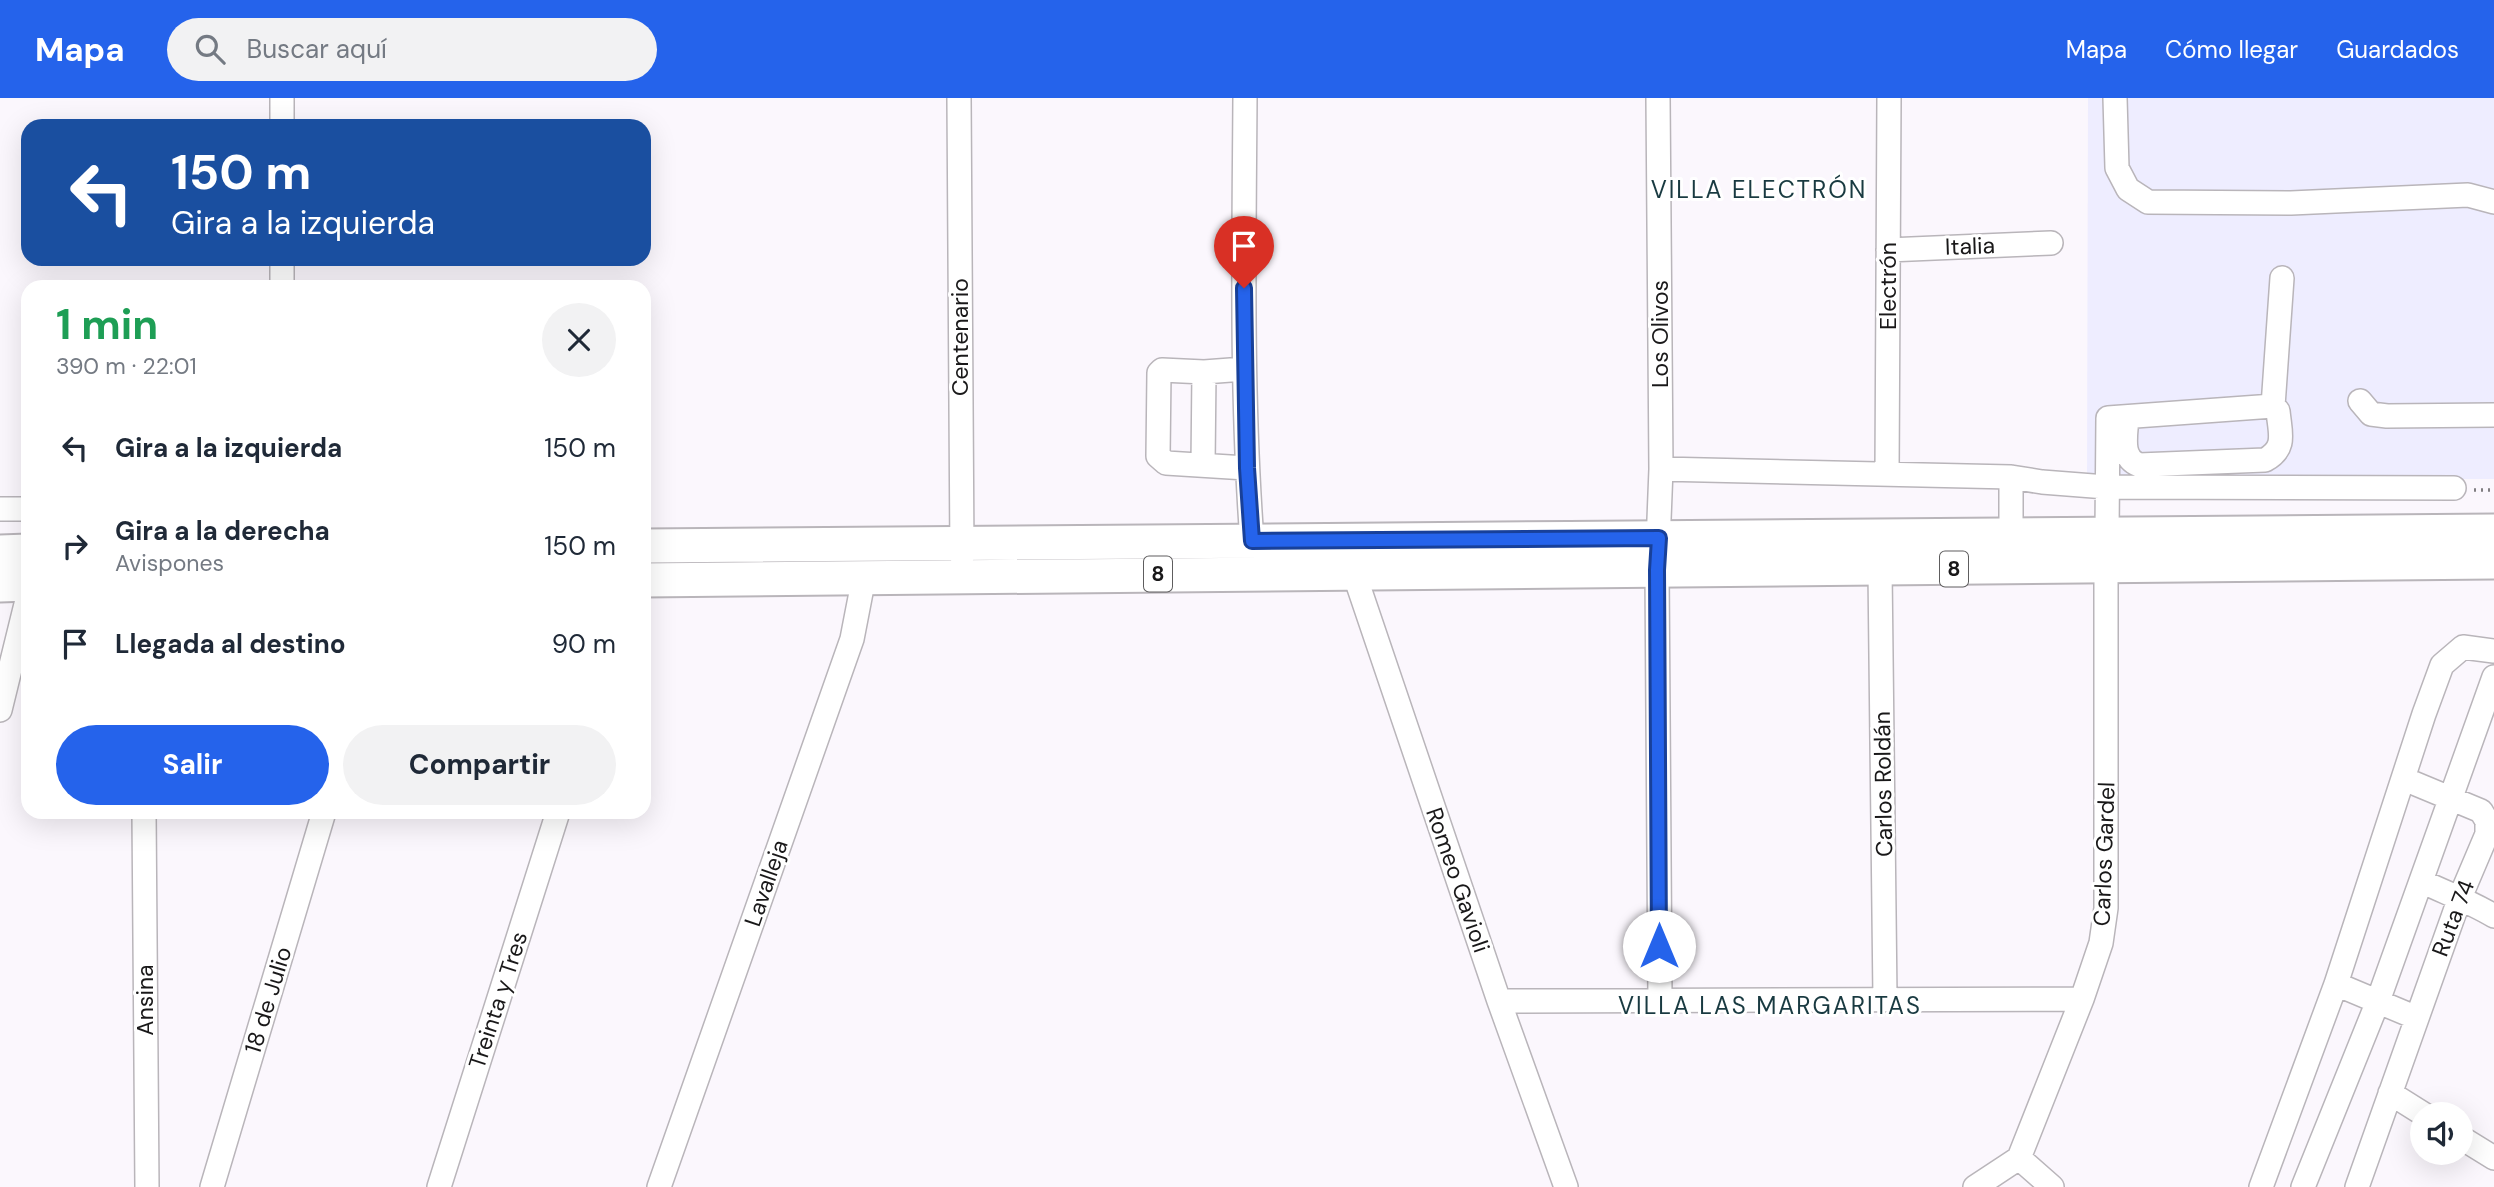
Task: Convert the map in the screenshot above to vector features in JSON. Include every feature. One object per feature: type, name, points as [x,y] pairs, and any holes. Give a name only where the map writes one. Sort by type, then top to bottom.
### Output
[{"type":"highway","name":"8","points":[[651,546],[1354,573],[2011,534],[2107,531],[2494,531]]},
{"type":"highway","name":"8","points":[[651,580],[863,577],[962,560],[1252,541],[1658,554],[1880,569],[2494,562]]},
{"type":"highway","points":[[0,552],[21,551]]},
{"type":"highway","points":[[0,585],[21,584]]},
{"type":"street","points":[[282,98],[282,119]]},
{"type":"street","name":"Centenario","points":[[958,98],[962,560]]},
{"type":"street","points":[[1245,98],[1244,369],[1252,541]]},
{"type":"street","name":"Los Olivos","points":[[1658,98],[1661,469],[1658,554],[1660,999]]},
{"type":"street","name":"Electrón","points":[[1887,474],[1889,98]]},
{"type":"street","points":[[2115,98],[2117,168],[2128,189],[2148,202],[2291,202],[2468,195],[2494,202]]},
{"type":"street","name":"Italia","points":[[1888,250],[2052,243]]},
{"type":"street","points":[[2127,417],[2126,454],[2131,462],[2139,465],[2265,460],[2274,455],[2281,444],[2278,411],[2273,406],[2282,278]]},
{"type":"street","points":[[1244,369],[1204,372],[1162,370],[1157,376],[1158,456],[1167,463],[1247,468]]},
{"type":"street","points":[[1203,464],[1204,372]]},
{"type":"street","points":[[2360,401],[2371,414],[2387,416],[2494,415]]},
{"type":"street","points":[[2107,531],[2108,418],[2273,406]]},
{"type":"street","points":[[1661,469],[2011,477],[2106,487],[2454,488]]},
{"type":"street","points":[[2011,477],[2011,534]]},
{"type":"street","points":[[0,509],[21,509]]},
{"type":"street","name":"Carlos Gardel","points":[[2019,1158],[2082,999],[2101,943],[2106,908],[2106,567]]},
{"type":"street","name":"Carlos Roldán","points":[[1880,569],[1885,998]]},
{"type":"street","name":"Romeo Gavioli","points":[[1354,573],[1499,1000],[1566,1187]]},
{"type":"street","name":"Lavalleja","points":[[659,1187],[852,639],[863,577]]},
{"type":"street","points":[[0,710],[21,624]]},
{"type":"street","points":[[2262,1187],[2336,984],[2442,665],[2463,648],[2494,651]]},
{"type":"street","name":"Ruta 74","points":[[2303,1187],[2378,1001],[2494,677]]},
{"type":"street","name":"Ruta 74","points":[[2357,1187],[2459,900],[2487,834],[2487,821],[2481,811],[2404,779]]},
{"type":"street","name":"Ansina","points":[[144,819],[147,1187]]},
{"type":"street","name":"18 de Julio","points":[[212,1187],[322,819]]},
{"type":"street","name":"Treinta y Tres","points":[[439,1187],[556,819]]},
{"type":"street","points":[[2421,881],[2459,900],[2476,904],[2494,916]]},
{"type":"street","points":[[2336,984],[2417,1018]]},
{"type":"street","points":[[1499,1000],[2082,999]]},
{"type":"street","points":[[2390,1093],[2410,1106]]},
{"type":"street","points":[[2473,1145],[2494,1158]]},
{"type":"street","points":[[1975,1187],[2019,1158],[2052,1187]]},
{"type":"shaded area","points":[[2088,98],[2494,98],[2494,479],[2087,479]]},
{"type":"district","name":"VILLA ELECTRÓN","points":[[1759,189]]},
{"type":"district","name":"VILLA LAS MARGARITAS","points":[[1770,1005]]},
{"type":"route","points":[[1244,288],[1247,468],[1252,541],[1659,538],[1659,946]]}]
